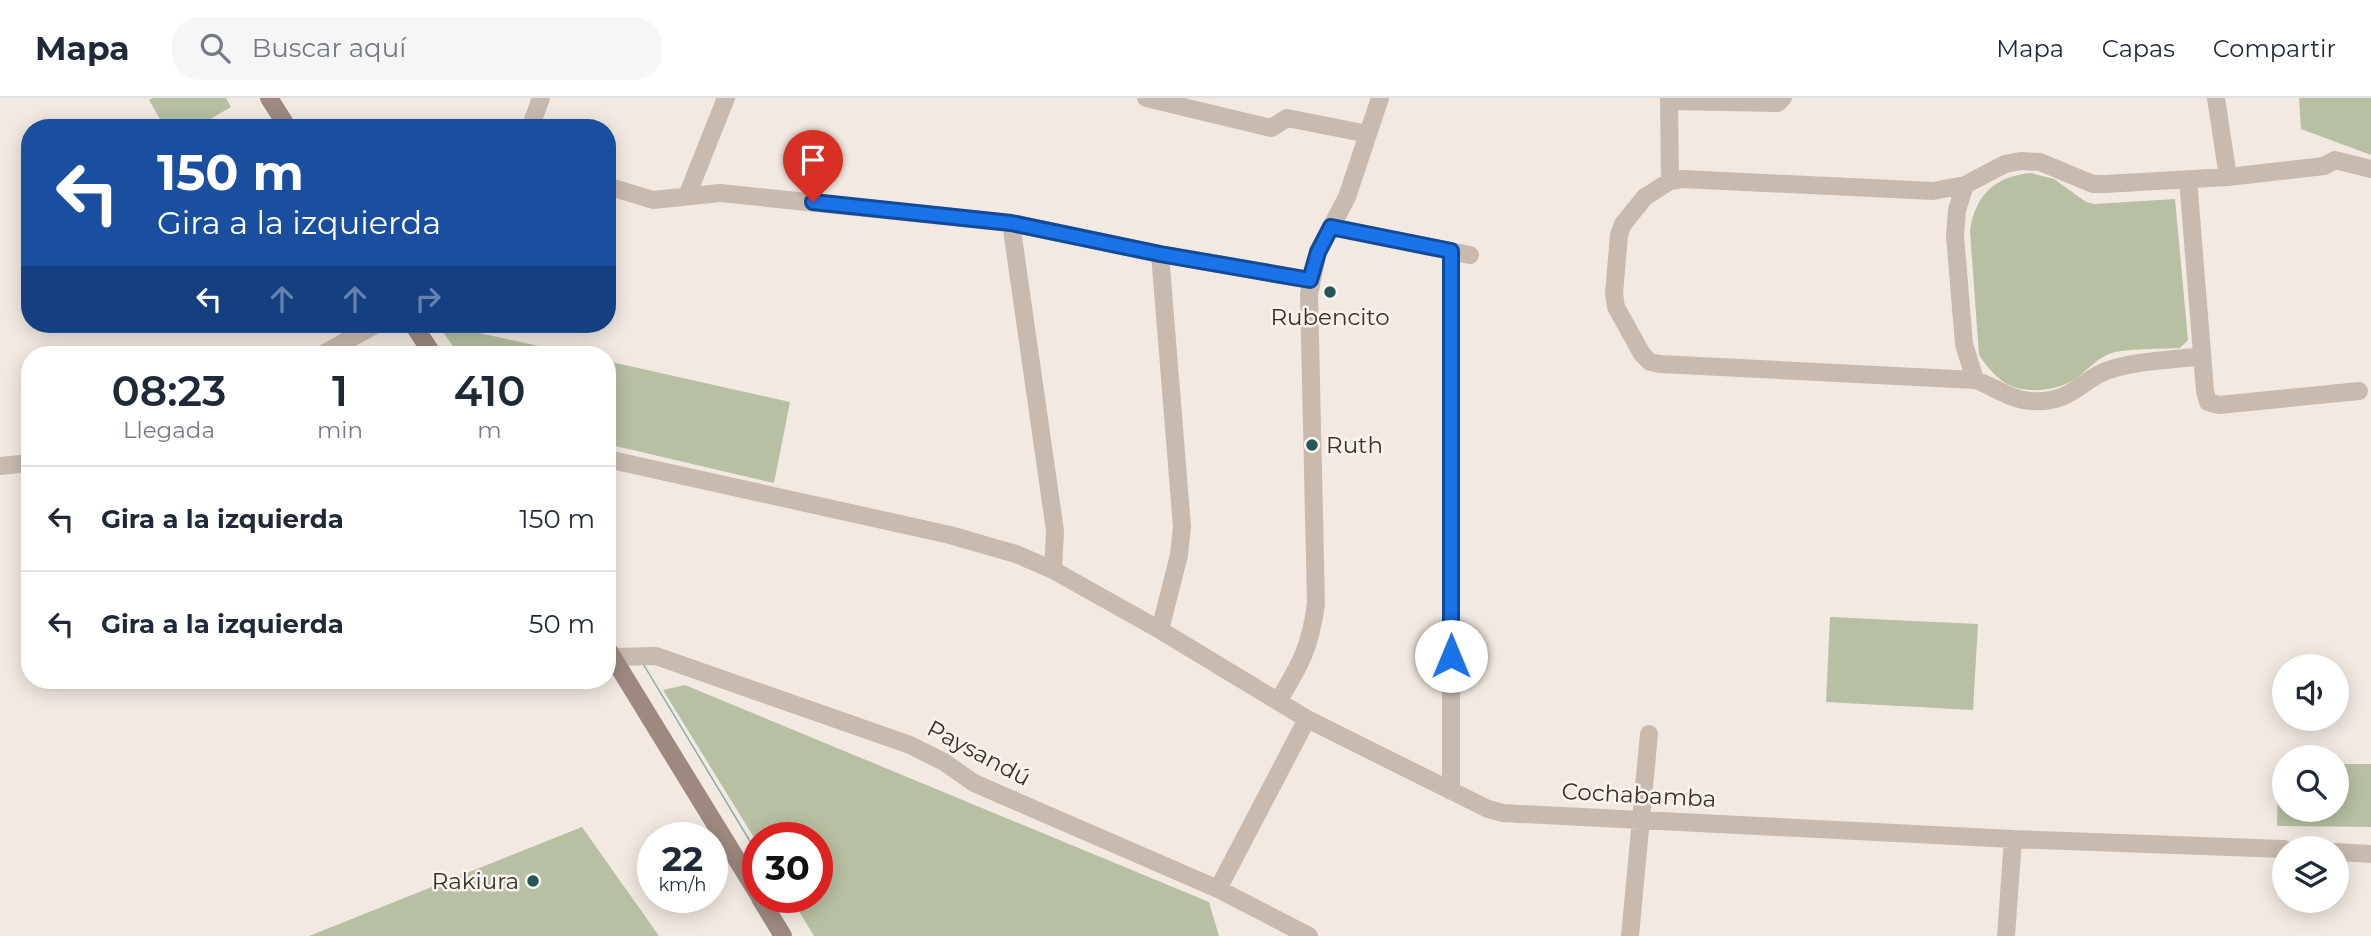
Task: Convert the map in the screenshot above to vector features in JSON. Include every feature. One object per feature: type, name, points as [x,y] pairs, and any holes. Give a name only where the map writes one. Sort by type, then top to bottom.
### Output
[{"type":"main road","points":[[269,98],[282,119]]},
{"type":"main road","points":[[616,662],[742,868]]},
{"type":"main road","points":[[769,913],[783,936]]},
{"type":"street","points":[[533,119],[541,98]]},
{"type":"street","points":[[687,197],[726,98]]},
{"type":"street","points":[[1146,98],[1271,128],[1287,118],[1368,134]]},
{"type":"street","points":[[1279,700],[1302,661],[1312,636],[1316,604],[1310,280],[1318,252],[1347,197],[1380,98]]},
{"type":"street","points":[[1670,181],[1669,100],[1778,103],[1783,98]]},
{"type":"street","points":[[2216,98],[2228,177]]},
{"type":"street","points":[[2202,356],[2115,368],[2057,400],[2030,401],[2011,397],[1991,385],[1975,380],[1650,362],[1642,354],[1616,307],[1614,294],[1619,235],[1623,224],[1645,197],[1670,181],[1682,179],[1933,191],[1965,185],[2005,164],[2021,161],[2039,162],[2093,184],[2228,177],[2325,166],[2335,160],[2371,169]]},
{"type":"street","points":[[2188,179],[2204,391],[2208,402],[2219,405],[2359,391]]},
{"type":"street","points":[[1965,185],[1957,210],[1955,235],[1964,344],[1975,380]]},
{"type":"street","points":[[616,189],[653,200],[720,193],[1011,223],[1160,254],[1310,280]]},
{"type":"street","points":[[1011,223],[1055,531],[1053,570]]},
{"type":"street","points":[[1331,227],[1471,255]]},
{"type":"street","points":[[1451,251],[1451,791]]},
{"type":"street","points":[[1160,254],[1182,527],[1179,555],[1160,630]]},
{"type":"street","points":[[337,346],[361,333]]},
{"type":"street","name":"Cochabamba","points":[[616,461],[985,543],[1053,570],[1160,630],[1307,719],[1488,809],[1503,813],[2013,839],[2272,849]]},
{"type":"street","points":[[0,466],[21,464]]},
{"type":"street","name":"Paysandú","points":[[616,653],[656,656],[910,744],[944,762],[974,783],[1218,888],[1309,936]]},
{"type":"street","points":[[1218,888],[1307,719]]},
{"type":"street","points":[[1630,936],[1649,734]]},
{"type":"street","points":[[2006,936],[2013,839]]},
{"type":"street","points":[[2349,853],[2371,854]]},
{"type":"green space","points":[[226,98],[231,107],[210,119],[160,119],[149,100]]},
{"type":"green space","points":[[2299,98],[2371,98],[2371,155],[2301,129]]},
{"type":"green space","points":[[2031,173],[2054,179],[2086,202],[2094,204],[2175,199],[2188,340],[2180,348],[2115,352],[2100,359],[2070,382],[2050,389],[2029,390],[2009,385],[1989,368],[1979,355],[1970,231],[1977,207],[1989,190],[2007,178]]},
{"type":"green space","points":[[444,333],[479,333],[539,346],[453,346]]},
{"type":"green space","points":[[616,363],[790,402],[774,483],[616,446]]},
{"type":"green space","points":[[1830,617],[1978,624],[1973,710],[1826,702]]},
{"type":"green space","points":[[685,685],[1209,902],[1219,936],[814,936],[800,913],[833,913],[833,822],[744,822],[663,690]]},
{"type":"green space","points":[[2349,764],[2371,764],[2371,827],[2277,826],[2277,822],[2349,822]]},
{"type":"green space","name":"Rakiura","points":[[582,827],[637,905],[637,913],[643,913],[659,936],[309,936]]},
{"type":"water","points":[[643,665],[742,826],[742,829]]},
{"type":"place","name":"Rubencito","points":[[1330,292]]},
{"type":"place","name":"Ruth","points":[[1312,445]]},
{"type":"place","name":"Rakiura","points":[[533,881]]},
{"type":"route","points":[[813,202],[1011,223],[1160,254],[1310,280],[1318,252],[1331,227],[1451,251],[1451,656]]}]
